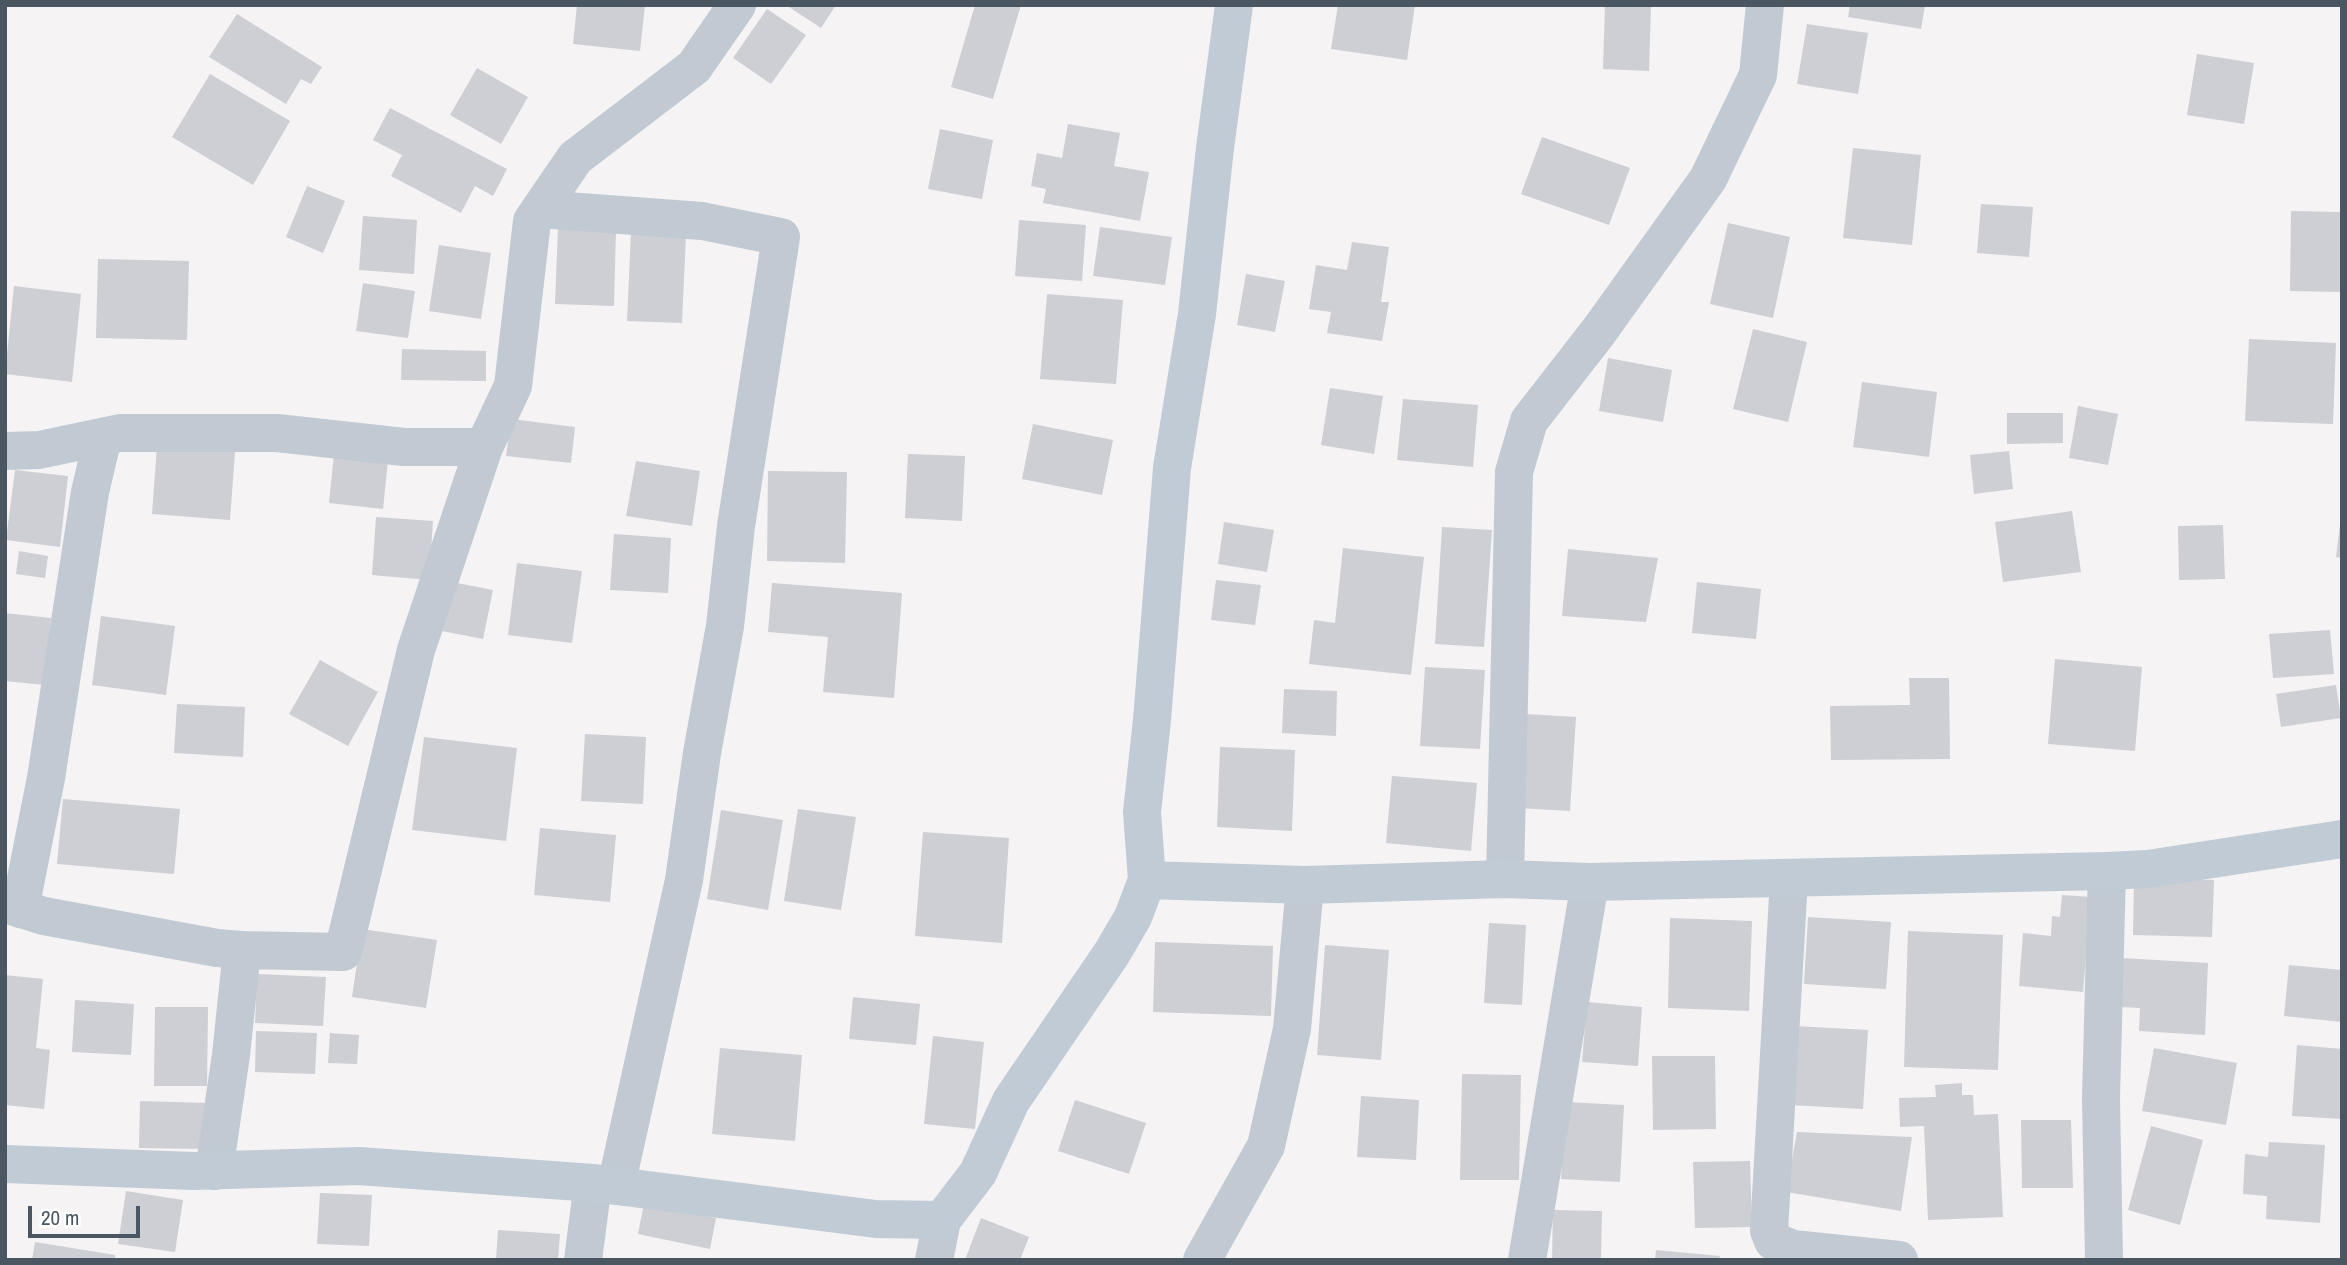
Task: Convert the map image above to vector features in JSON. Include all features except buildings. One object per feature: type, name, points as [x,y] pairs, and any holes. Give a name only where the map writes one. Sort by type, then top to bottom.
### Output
[{"type":"main road","points":[[5,1164],[214,1171],[359,1166],[605,1184],[876,1219],[942,1220],[978,1173],[1010,1101],[1133,917],[1147,880],[1142,812],[1172,468],[1197,314],[1214,148],[1234,5]]},
{"type":"main road","points":[[1147,880],[1305,885],[1505,879],[1590,882],[2107,871],[2148,869],[2342,839]]},
{"type":"street","points":[[103,437],[90,492],[46,778],[12,906],[44,916],[242,950],[343,952],[416,650],[484,447],[513,386],[531,221],[575,158],[694,67],[737,5]]},
{"type":"street","points":[[1505,879],[1514,472],[1529,421],[1599,331],[1708,179],[1758,75],[1765,5]]},
{"type":"street","points":[[540,209],[702,221],[781,237],[736,526],[725,626],[702,753],[684,880],[583,1260]]},
{"type":"street","points":[[5,451],[39,450],[120,433],[276,433],[404,447],[484,447]]},
{"type":"street","points":[[2104,1260],[2101,1098],[2107,871]]},
{"type":"street","points":[[1788,878],[1769,1231],[1773,1241],[1793,1249],[1899,1260]]},
{"type":"street","points":[[1527,1260],[1590,882]]},
{"type":"street","points":[[1202,1260],[1266,1146],[1292,1029],[1305,885]]},
{"type":"street","points":[[214,1171],[231,1055],[242,950]]},
{"type":"street","points":[[934,1260],[942,1220]]}]
